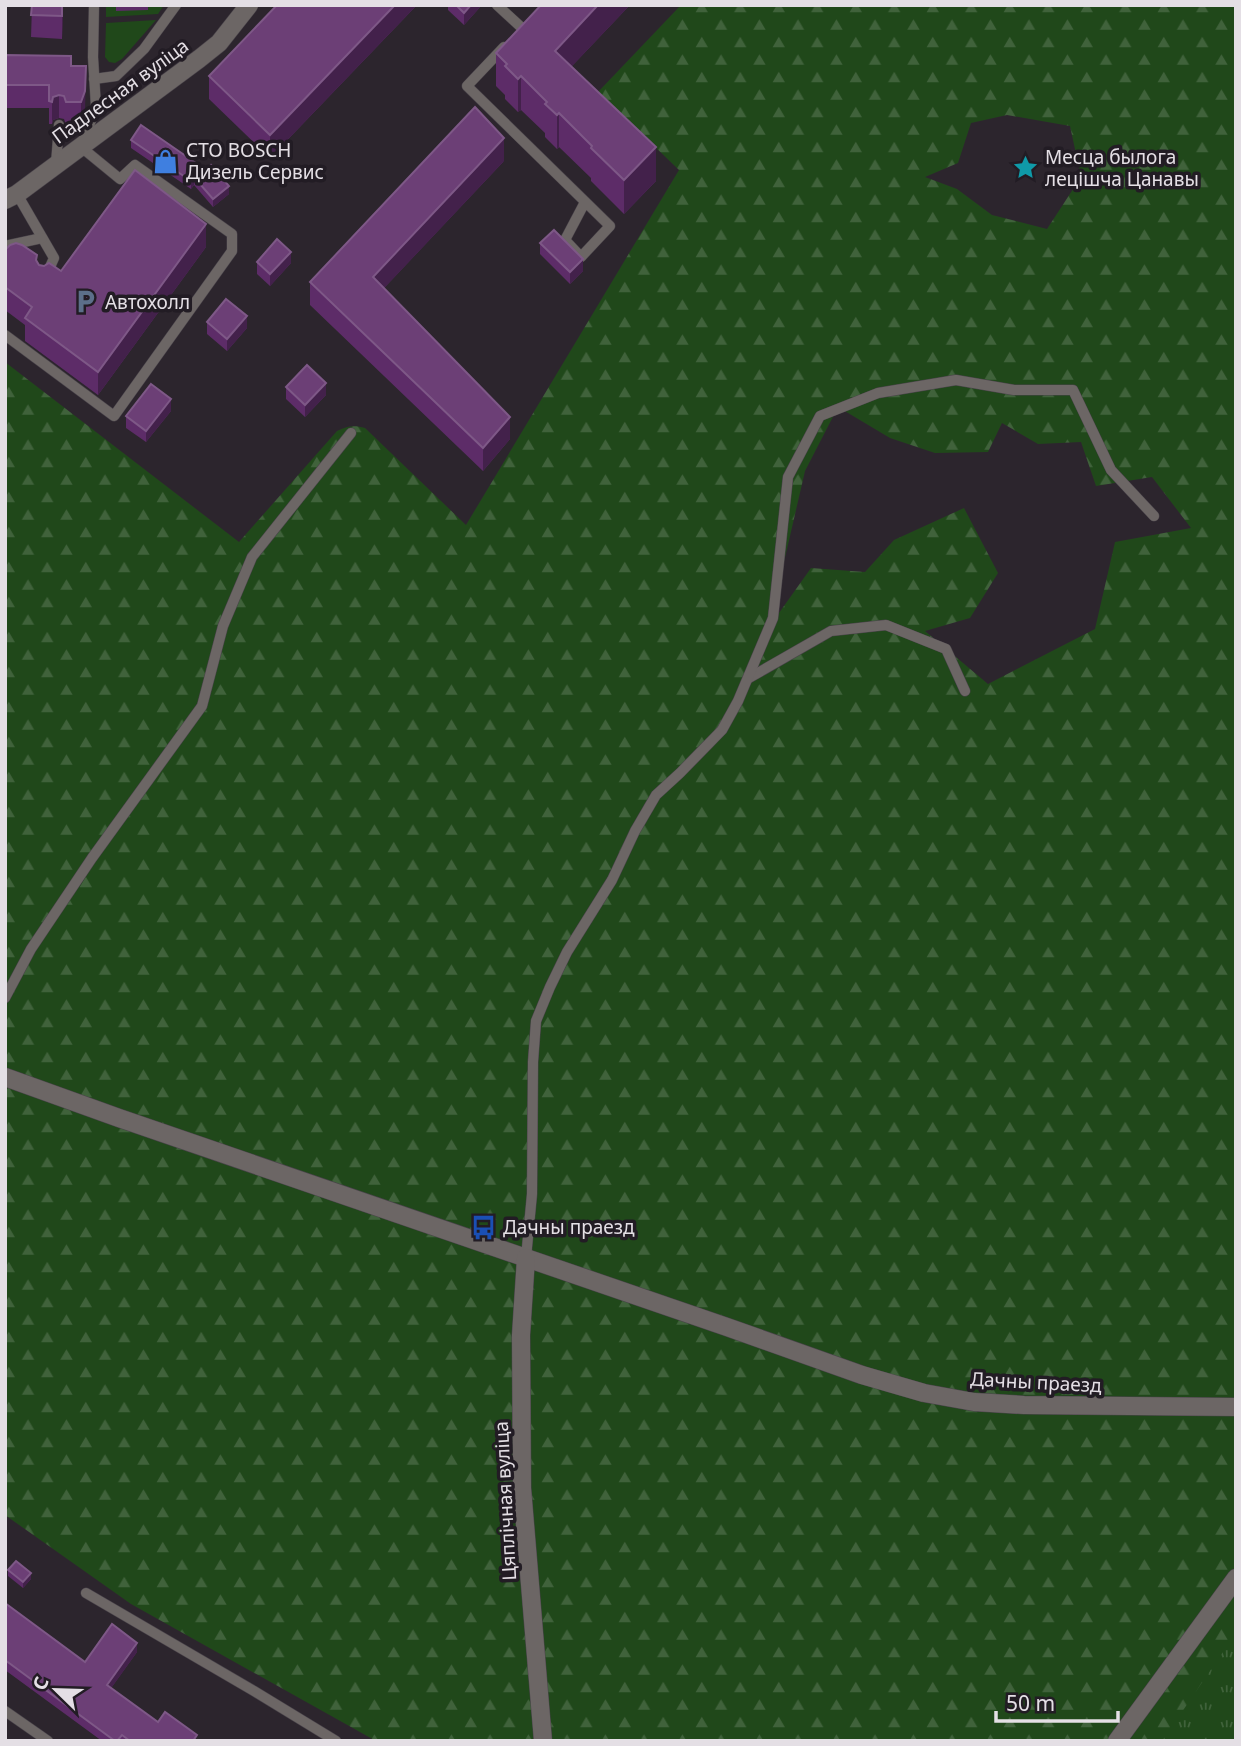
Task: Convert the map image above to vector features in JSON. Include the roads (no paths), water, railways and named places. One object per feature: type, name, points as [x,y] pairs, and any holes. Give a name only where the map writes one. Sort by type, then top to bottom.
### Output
[{"type":"street","name":"Падлесная вуліца","points":[[11,197],[219,43],[249,5]]},
{"type":"street","name":"Дачны праезд","points":[[5,1077],[862,1375],[943,1397],[1024,1405],[1236,1407]]},
{"type":"street","name":"Цяплічная вуліца","points":[[526,1258],[521,1335],[522,1488],[543,1741]]},
{"type":"street","points":[[1117,1741],[1236,1578]]},
{"type":"lane","points":[[5,335],[114,416],[232,251],[232,234],[135,165],[120,179],[81,147],[96,107],[94,79],[89,66],[94,5]]},
{"type":"lane","points":[[497,5],[525,24],[467,86],[610,226],[581,257],[565,240],[585,202]]},
{"type":"lane","points":[[94,79],[116,76],[144,48],[174,7]]},
{"type":"lane","points":[[56,164],[60,125]]},
{"type":"lane","points":[[11,197],[54,258],[43,282]]},
{"type":"lane","points":[[5,246],[42,238]]},
{"type":"lane","points":[[526,1258],[532,1194],[533,1052],[536,1021],[567,953],[612,880],[635,831],[656,795],[722,730],[749,678],[773,618],[788,477],[820,416],[877,393],[956,380],[1014,390],[1073,390],[1111,470],[1154,516]]},
{"type":"lane","points":[[5,998],[31,949],[202,706],[223,626],[252,558],[351,433]]},
{"type":"lane","points":[[749,678],[831,631],[886,625],[946,649],[965,691]]},
{"type":"lane","points":[[86,1593],[335,1741]]},
{"type":"lane","points":[[5,1711],[48,1741]]},
{"type":"place","name":"СТО BOSCH Дизель Сервис","points":[[166,161]]},
{"type":"place","name":"Месца былога лецішча Цанавы","points":[[1025,168]]},
{"type":"place","name":"Автохолл","points":[[85,302]]},
{"type":"place","name":"Дачны праезд","points":[[483,1227]]}]
